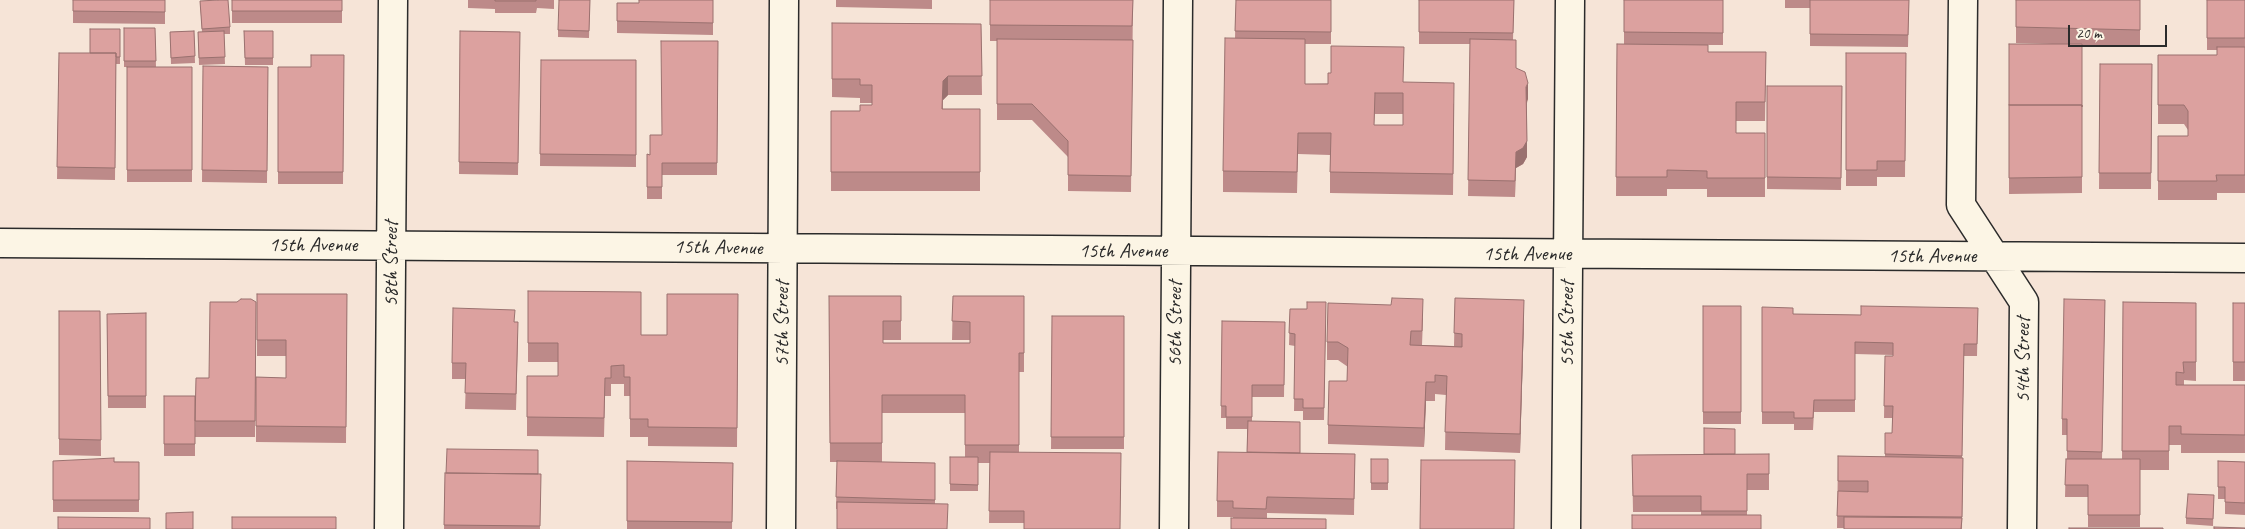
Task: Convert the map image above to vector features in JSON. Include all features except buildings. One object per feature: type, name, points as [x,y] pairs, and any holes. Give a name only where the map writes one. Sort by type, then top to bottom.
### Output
[{"type":"street","name":"58th Street","points":[[389,529],[393,0]]},
{"type":"street","name":"57th Street","points":[[781,529],[784,0]]},
{"type":"street","name":"56th Street","points":[[1174,529],[1178,0]]},
{"type":"street","name":"55th Street","points":[[1566,529],[1570,0]]},
{"type":"street","name":"54th Street","points":[[1963,0],[1962,205],[2024,302],[2022,529]]},
{"type":"street","name":"15th Avenue","points":[[0,243],[2245,258]]}]
